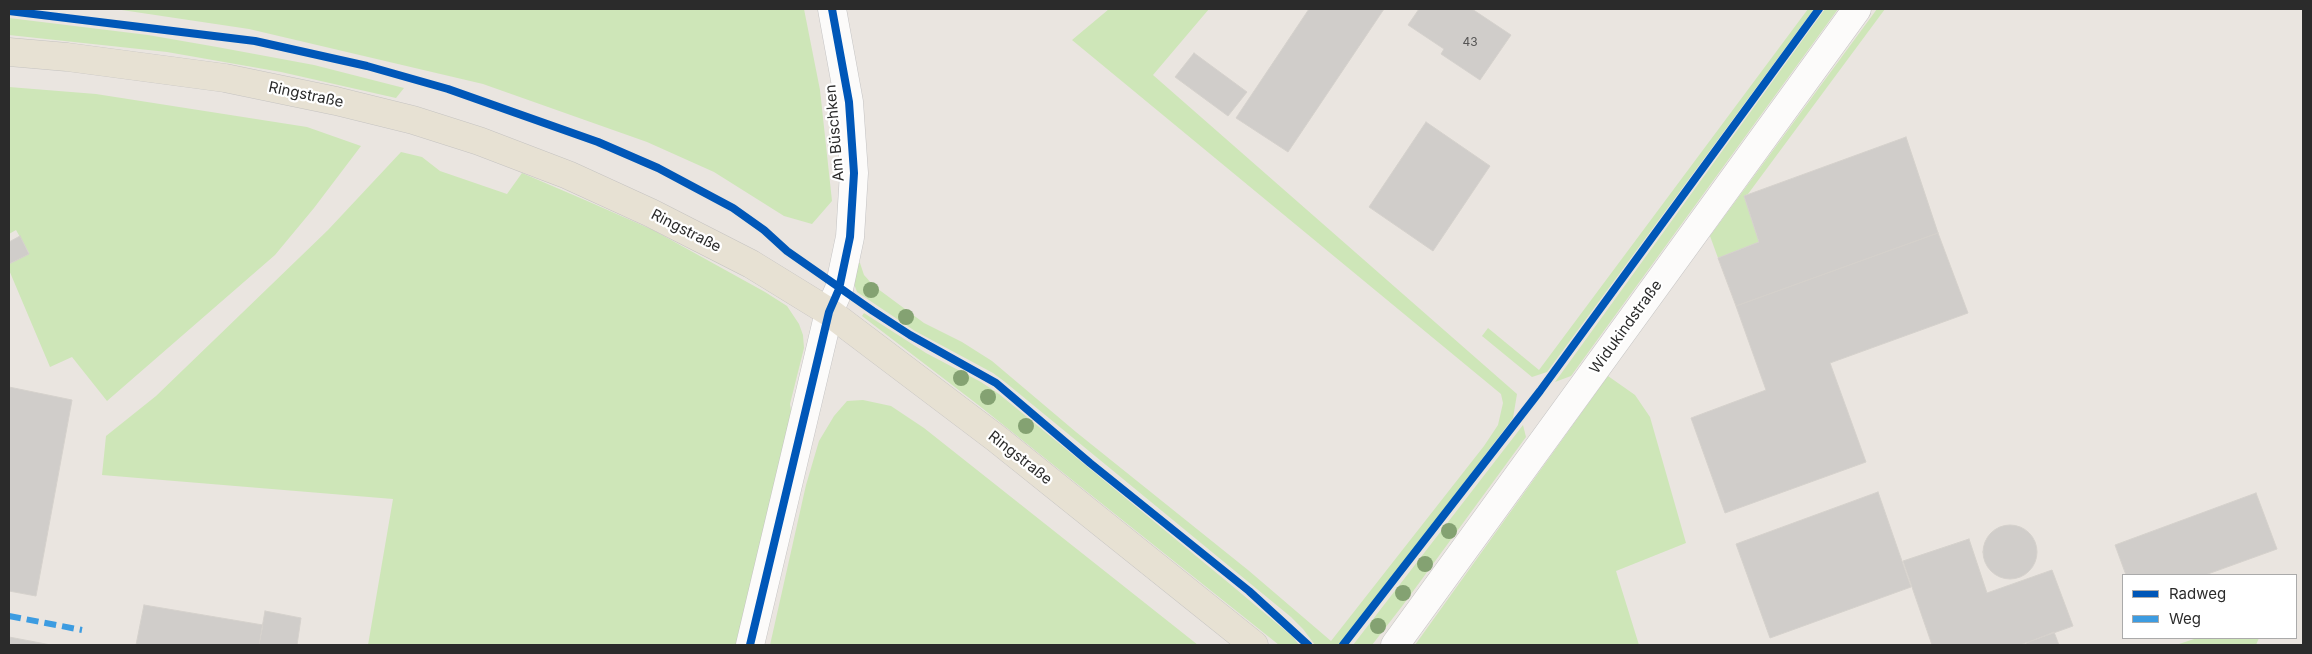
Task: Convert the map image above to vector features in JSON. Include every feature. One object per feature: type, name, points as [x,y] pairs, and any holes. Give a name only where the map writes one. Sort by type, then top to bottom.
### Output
[{"type":"main road","name":"Ringstraße","points":[[9,52],[67,56],[225,78],[336,101],[413,120],[479,141],[568,175],[651,213],[751,264],[829,312],[997,439],[1254,645]]},
{"type":"street","name":"Am Büschken","points":[[750,645],[829,312],[840,289],[850,237],[854,173],[849,102],[832,9]]},
{"type":"street","name":"Widukindstraße","points":[[1395,645],[1857,9]]},
{"type":"green space","points":[[115,9],[804,9],[820,90],[832,201],[812,224],[784,216],[714,172],[647,142],[483,84],[249,29]]},
{"type":"green space","points":[[1109,9],[1209,9],[1153,75],[1517,394],[1513,418],[1341,645],[1315,645],[1291,617],[1005,382],[993,373],[915,331],[857,292],[854,284],[853,261],[860,263],[864,275],[874,286],[924,323],[962,342],[992,361],[1076,432],[1248,570],[1331,641],[1484,446],[1498,425],[1503,403],[1501,394],[1072,40]]},
{"type":"green space","points":[[1808,9],[1814,9],[1547,372],[1532,377],[1482,336],[1488,328],[1539,370]]},
{"type":"green space","points":[[1825,9],[1838,9],[1571,376],[1555,382]]},
{"type":"green space","points":[[1877,9],[1885,9],[1748,194],[1744,196],[1759,242],[1718,258],[1710,236]]},
{"type":"green space","points":[[9,18],[148,35],[217,47],[314,65],[404,88],[396,98],[281,72],[167,52],[9,35]]},
{"type":"green space","points":[[9,87],[96,94],[307,127],[361,146],[314,208],[275,255],[107,401],[72,357],[50,367],[9,270],[9,264],[29,253],[16,230],[9,234]]},
{"type":"green space","points":[[401,152],[422,157],[440,171],[507,194],[522,173],[653,230],[787,306],[799,324],[803,335],[804,348],[790,404],[794,430],[740,645],[368,645],[393,499],[102,475],[106,436],[156,396],[328,230]]},
{"type":"green space","points":[[864,313],[926,353],[981,382],[999,394],[1230,584],[1293,637],[1299,645],[1279,645],[977,404],[862,316]]},
{"type":"green space","points":[[1608,376],[1635,395],[1650,417],[1686,543],[1616,571],[1639,645],[1415,645]]},
{"type":"green space","points":[[863,400],[891,406],[924,428],[1198,645],[770,645],[806,485],[819,441],[834,416],[847,401]]},
{"type":"green space","points":[[1523,425],[1526,437],[1403,605],[1372,645],[1353,645]]},
{"type":"green space","points":[[2194,639],[2259,639],[2256,645],[2176,645]]},
{"type":"building","points":[[1309,9],[1384,9],[1288,152],[1236,118]]},
{"type":"building","points":[[1419,9],[1472,9],[1511,35],[1480,80],[1441,54],[1444,49],[1408,25]]},
{"type":"building","points":[[1194,53],[1247,92],[1228,116],[1175,77]]},
{"type":"building","points":[[1426,122],[1490,166],[1433,251],[1369,207]]},
{"type":"building","points":[[1906,137],[1938,233],[1736,306],[1718,258],[1759,242],[1744,196]]},
{"type":"building","points":[[1938,233],[1968,313],[1830,363],[1866,462],[1725,513],[1691,418],[1766,390],[1736,306]]},
{"type":"building","points":[[20,236],[29,254],[9,264],[9,242]]},
{"type":"building","points":[[9,387],[72,400],[36,596],[9,591]]},
{"type":"building","points":[[1878,492],[1911,587],[1770,638],[1736,544]]},
{"type":"building","points":[[2256,493],[2277,549],[2208,574],[2126,574],[2115,545]]},
{"type":"building","points":[[2010,525],[2020,527],[2029,533],[2035,542],[2037,552],[2035,562],[2029,571],[2020,577],[2010,579],[2000,577],[1991,571],[1985,562],[1983,552],[1985,542],[1991,533],[2000,527]]},
{"type":"building","points":[[1969,539],[1987,593],[2052,570],[2073,626],[2020,645],[1932,645],[1903,561]]},
{"type":"building","points":[[144,605],[263,625],[259,645],[136,645]]},
{"type":"building","points":[[265,611],[301,618],[297,645],[259,645]]},
{"type":"building","points":[[2054,632],[2059,645],[2027,645],[2026,643]]},
{"type":"building","points":[[9,637],[51,645],[9,645]]},
{"type":"marked path","points":[[9,616],[82,630]]},
{"type":"cycle path","points":[[750,645],[829,312],[839,289],[850,237],[854,173],[849,102],[832,9]]},
{"type":"cycle path","points":[[1343,645],[1540,391],[1819,9]]},
{"type":"cycle path","points":[[9,11],[255,41],[367,66],[448,89],[598,142],[658,168],[733,208],[764,230],[787,251],[873,311],[910,335],[996,383],[1090,463],[1249,591],[1308,645]]}]
